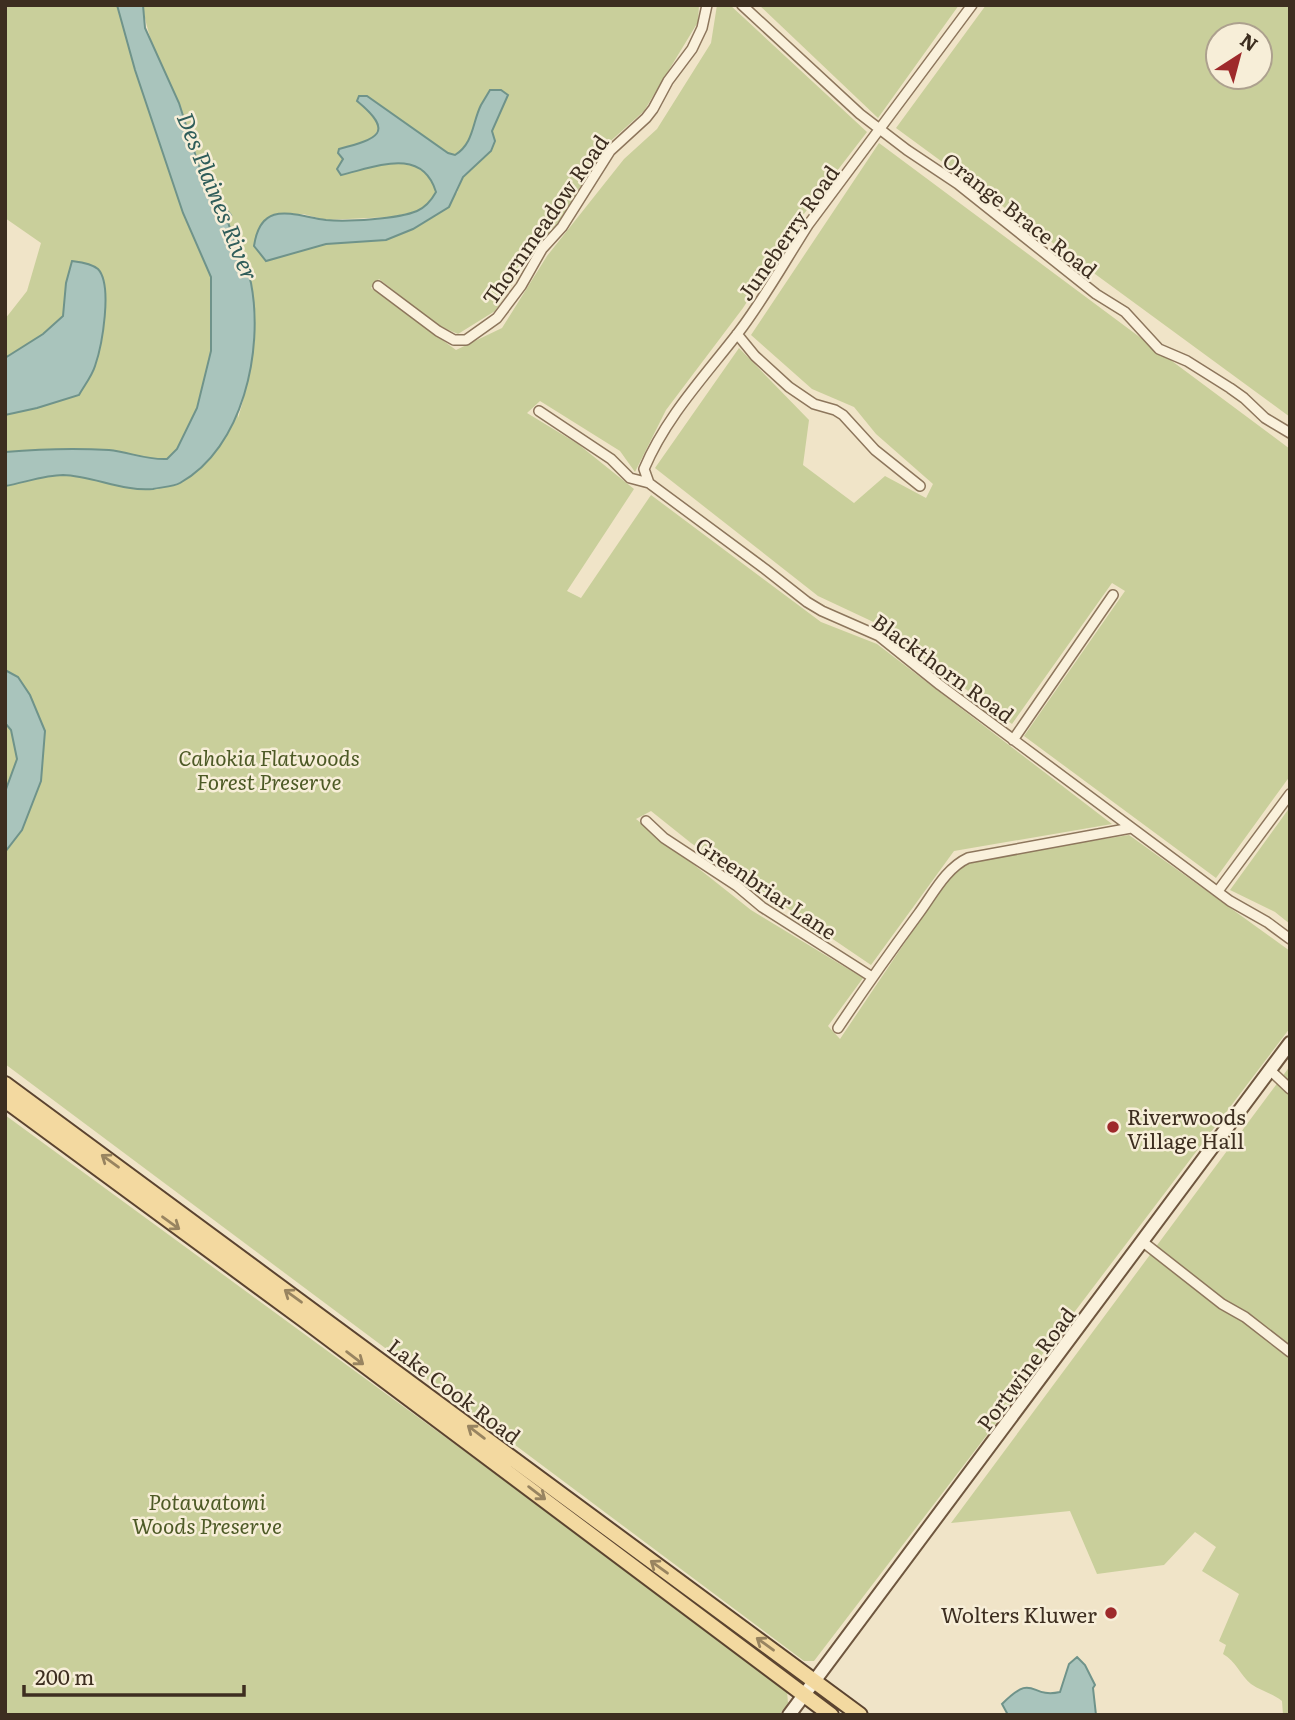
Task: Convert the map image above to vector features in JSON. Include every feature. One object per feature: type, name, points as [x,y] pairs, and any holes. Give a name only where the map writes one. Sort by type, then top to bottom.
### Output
[{"type":"main road","points":[[5,1076],[16,1085],[16,1105]]},
{"type":"main road","points":[[5,1084],[16,1105]]},
{"type":"main road","points":[[5,1100],[16,1105]]},
{"type":"main road","name":"Lake Cook Road","points":[[16,1105],[860,1715]]},
{"type":"main road","name":"Lake Cook Road","points":[[16,1105],[831,1715]]},
{"type":"street","name":"Thornmeadow Road","points":[[378,286],[454,340],[466,340],[497,318],[542,249],[562,227],[610,151],[653,109],[668,81],[692,49],[702,28],[707,5]]},
{"type":"street","name":"Orange Brace Road","points":[[741,5],[879,130],[958,184],[1096,294],[1125,312],[1159,349],[1187,361],[1230,388],[1272,424],[1290,433]]},
{"type":"street","name":"Juneberry Road","points":[[649,484],[644,469],[678,407],[737,334],[791,255],[808,225],[972,5]]},
{"type":"street","points":[[737,334],[755,356],[789,387],[814,404],[843,415],[875,450],[920,486]]},
{"type":"street","name":"Blackthorn Road","points":[[539,411],[611,459],[631,478],[649,484],[807,602],[879,636],[1013,740],[1217,891],[1290,939]]},
{"type":"street","points":[[1013,740],[1113,594]]},
{"type":"street","points":[[1217,891],[1290,794]]},
{"type":"street","name":"Greenbriar Lane","points":[[646,821],[664,838],[737,886],[754,901],[872,977]]},
{"type":"street","points":[[838,1028],[872,977],[959,862],[968,858],[1132,828]]},
{"type":"street","name":"Portwine Road","points":[[789,1715],[1290,1043]]},
{"type":"street","points":[[1270,1070],[1290,1089]]},
{"type":"street","points":[[1143,1242],[1222,1304],[1245,1317],[1290,1352]]},
{"type":"green space","name":"Cahokia Flatwoods Forest Preserve","points":[[5,5],[137,5],[146,44],[238,267],[238,418],[253,348],[255,312],[250,278],[229,226],[227,218],[230,214],[210,188],[198,161],[184,117],[148,31],[143,5],[699,5],[698,22],[644,111],[605,146],[560,220],[535,249],[495,311],[458,334],[437,325],[379,279],[371,288],[456,350],[502,328],[547,256],[624,159],[657,129],[711,43],[717,5],[730,5],[867,132],[800,219],[743,308],[666,410],[635,472],[620,451],[540,401],[527,413],[578,444],[634,489],[567,591],[581,598],[651,495],[821,622],[877,644],[1112,824],[954,851],[871,965],[691,843],[651,811],[636,819],[751,910],[863,978],[828,1026],[840,1039],[959,862],[1129,835],[1290,951],[1290,1028],[1016,1389],[1019,1393],[814,1661],[804,1661],[5,1064],[5,319],[27,291],[41,243],[5,218]],"holes":[[[357,101],[379,105],[448,154],[456,155],[469,139],[481,106],[495,141],[491,151],[463,177],[457,193],[386,240],[326,244],[266,261],[256,237],[265,221],[303,214],[326,220],[390,217],[419,211],[430,202],[436,192],[429,178],[420,169],[409,164],[382,165],[341,175],[340,164],[374,136],[377,130],[377,123]]]},
{"type":"green space","points":[[759,5],[959,5],[878,118]]},
{"type":"green space","points":[[986,5],[1290,5],[1290,417],[896,128]]},
{"type":"green space","points":[[879,143],[1290,449],[1290,776],[1216,878],[1024,736],[1125,591],[1112,583],[1012,724],[882,626],[818,596],[655,468],[739,348],[809,420],[803,465],[854,503],[885,476],[926,498],[933,484],[876,434],[854,407],[812,389],[751,335]]},
{"type":"green space","points":[[1290,807],[1290,924],[1275,912],[1230,890]]},
{"type":"green space","points":[[1290,1066],[1290,1715],[1283,1715],[1282,1701],[1251,1684],[1223,1654],[1226,1645],[1219,1641],[1239,1594],[1202,1571],[1216,1547],[1195,1532],[1164,1565],[1097,1574],[1070,1511],[951,1523]]},
{"type":"green space","name":"Potawatomi Woods Preserve","points":[[5,1115],[590,1543],[787,1691],[788,1703],[779,1715],[5,1715]]},
{"type":"water","points":[[117,5],[143,5],[145,28],[179,103],[199,166],[210,189],[231,215],[227,218],[229,226],[251,283],[254,338],[251,366],[234,422],[220,446],[202,467],[180,483],[142,489],[63,475],[5,486],[5,452],[96,449],[167,459],[177,449],[197,408],[211,351],[211,277],[183,213],[135,70]]},
{"type":"water","points":[[490,90],[501,90],[508,95],[492,131],[495,141],[491,151],[463,177],[449,207],[413,229],[386,240],[326,244],[266,261],[254,246],[264,221],[281,213],[335,221],[385,218],[417,211],[426,206],[432,198],[436,192],[429,178],[420,169],[409,164],[383,165],[341,175],[337,169],[343,159],[338,153],[339,149],[363,142],[377,133],[376,121],[357,101],[359,96],[367,96],[448,153],[455,155],[466,145],[481,105]]},
{"type":"water","points":[[72,261],[89,264],[98,269],[105,288],[103,331],[94,370],[79,395],[5,415],[5,358],[43,334],[63,316],[66,283]]},
{"type":"water","points":[[5,670],[18,677],[30,695],[45,731],[41,781],[22,830],[5,852],[5,792],[17,759],[11,730],[5,723]]},
{"type":"water","points":[[1077,1657],[1085,1665],[1095,1685],[1096,1715],[1008,1715],[1002,1704],[1021,1689],[1060,1692],[1069,1664]]},
{"type":"place","name":"Riverwoods Village Hall","points":[[1113,1127]]},
{"type":"place","name":"Wolters Kluwer","points":[[1111,1613]]},
{"type":"water label","name":"Des Plaines River","points":[[219,196]]}]
